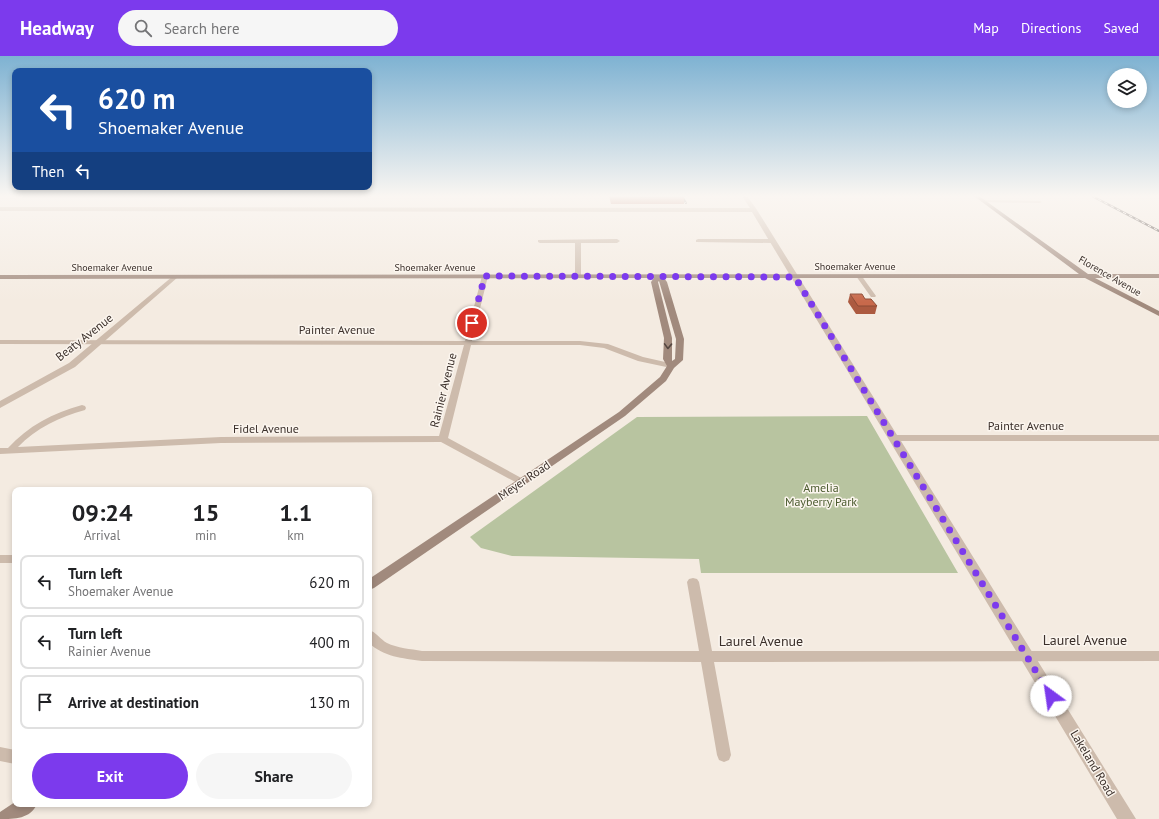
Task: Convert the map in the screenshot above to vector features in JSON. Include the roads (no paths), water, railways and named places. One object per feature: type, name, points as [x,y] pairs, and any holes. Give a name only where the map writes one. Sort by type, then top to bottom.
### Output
[{"type":"main road","name":"Florence Avenue","points":[[1025,232],[1086,276],[1159,314]]},
{"type":"main road","name":"Florence Avenue","points":[[1032,232],[1096,276],[1159,310]]},
{"type":"main road","points":[[1037,241],[1045,241]]},
{"type":"main road","name":"Shoemaker Avenue","points":[[0,277],[1159,276]]},
{"type":"main road","points":[[659,277],[654,282],[668,338],[667,359],[671,366]]},
{"type":"main road","name":"Meyer Road","points":[[372,583],[641,400],[663,379],[671,366],[680,360],[680,339],[664,282],[659,277]]},
{"type":"main road","points":[[665,324],[676,325]]},
{"type":"main road","points":[[5,819],[23,807]]},
{"type":"street","name":"Lakeland Road","points":[[767,232],[1127,819]]},
{"type":"street","points":[[540,241],[617,241]]},
{"type":"street","points":[[578,241],[578,276]]},
{"type":"street","points":[[698,241],[773,241]]},
{"type":"street","name":"Rainier Avenue","points":[[443,439],[485,276]]},
{"type":"street","points":[[859,276],[873,296]]},
{"type":"street","name":"Beaty Avenue","points":[[0,405],[72,365],[101,342],[175,277]]},
{"type":"street","name":"Painter Avenue","points":[[0,342],[588,343],[613,348],[641,359],[671,366]]},
{"type":"street","points":[[10,451],[22,437],[39,425],[61,414],[82,408]]},
{"type":"street","name":"Painter Avenue","points":[[894,438],[1159,438]]},
{"type":"street","name":"Fidel Avenue","points":[[0,451],[221,440],[443,439],[522,482]]},
{"type":"street","points":[[0,559],[12,559]]},
{"type":"street","points":[[693,582],[724,755]]},
{"type":"street","name":"Laurel Avenue","points":[[372,638],[381,646],[392,651],[422,656],[1159,656]]},
{"type":"street","points":[[0,754],[12,756]]},
{"type":"park label","name":"Amelia Mayberry Park","points":[[821,494]]}]
